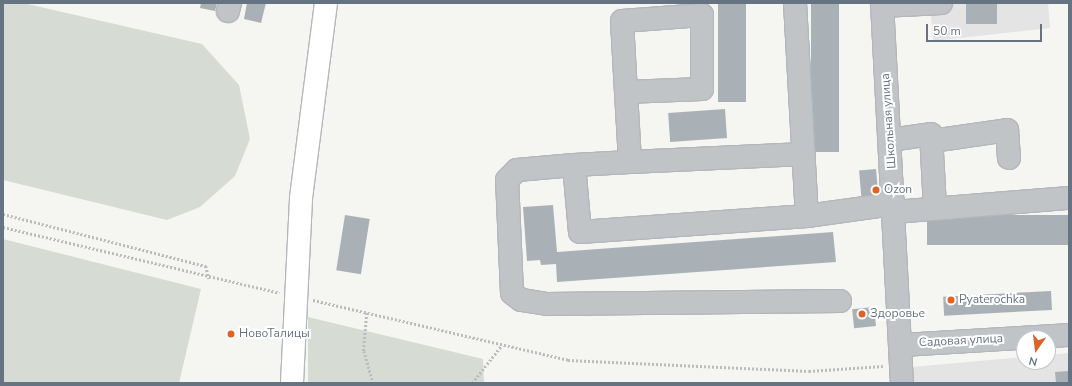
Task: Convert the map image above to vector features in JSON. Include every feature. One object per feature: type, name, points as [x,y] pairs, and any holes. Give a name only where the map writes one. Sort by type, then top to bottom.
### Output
[{"type":"main road","points":[[292,383],[294,296],[301,198],[326,3]]},
{"type":"street","points":[[795,3],[807,216]]},
{"type":"street","points":[[882,4],[942,3]]},
{"type":"street","name":"Школьная улица","points":[[882,4],[902,364]]},
{"type":"street","points":[[626,92],[702,88],[702,15],[622,21],[626,92],[630,162]]},
{"type":"street","points":[[932,141],[1007,130],[1009,158]]},
{"type":"street","points":[[890,140],[931,134],[935,208]]},
{"type":"street","points":[[804,154],[574,165],[517,170],[506,180],[512,294],[522,300],[547,304],[840,301]]},
{"type":"street","points":[[574,165],[580,232],[807,216],[894,208],[935,208],[1069,198]]},
{"type":"street","name":"Садовая улица","points":[[902,364],[1069,335]]},
{"type":"path","points":[[3,214],[206,266],[209,279]]},
{"type":"path","points":[[3,227],[209,279],[294,296],[568,360],[809,371],[902,364]]},
{"type":"path","points":[[367,313],[364,351],[373,383]]},
{"type":"path","points":[[472,383],[502,345]]},
{"type":"shaded area","points":[[3,3],[23,3],[202,44],[239,85],[250,139],[235,176],[200,207],[167,220],[3,180]]},
{"type":"shaded area","points":[[930,3],[1048,3],[1050,28],[933,41]]},
{"type":"shaded area","points":[[3,239],[201,289],[179,383],[3,383]]},
{"type":"shaded area","points":[[308,317],[483,359],[484,383],[308,383]]},
{"type":"shaded area","points":[[1069,353],[1069,383],[913,383],[912,367],[1016,358],[1016,370],[1056,370],[1056,354]]},
{"type":"building","points":[[201,3],[217,3],[215,11],[200,8]]},
{"type":"building","points":[[247,3],[266,3],[261,23],[244,19]]},
{"type":"building","points":[[718,3],[746,3],[746,102],[718,102]]},
{"type":"building","points":[[811,3],[839,3],[839,152],[811,152]]},
{"type":"building","points":[[966,3],[997,3],[997,24],[966,24]]},
{"type":"building","points":[[725,109],[727,138],[670,142],[668,113]]},
{"type":"building","points":[[876,169],[879,205],[862,206],[859,170]]},
{"type":"building","points":[[553,205],[557,252],[833,232],[836,262],[557,282],[556,264],[541,265],[540,260],[527,261],[523,207]]},
{"type":"building","points":[[345,215],[370,219],[361,274],[336,270]]},
{"type":"building","points":[[927,215],[1069,215],[1069,245],[927,245]]},
{"type":"building","points":[[1051,291],[1052,310],[944,316],[943,297]]},
{"type":"building","points":[[874,307],[876,326],[854,328],[852,309]]},
{"type":"building","points":[[1069,371],[1069,383],[1056,383],[1055,372]]},
{"type":"place","name":"Ozon","points":[[876,190]]},
{"type":"place","name":"Pyaterochka","points":[[951,300]]},
{"type":"place","name":"Здоровье","points":[[862,314]]},
{"type":"place","name":"НовоТалицы","points":[[231,334]]}]
